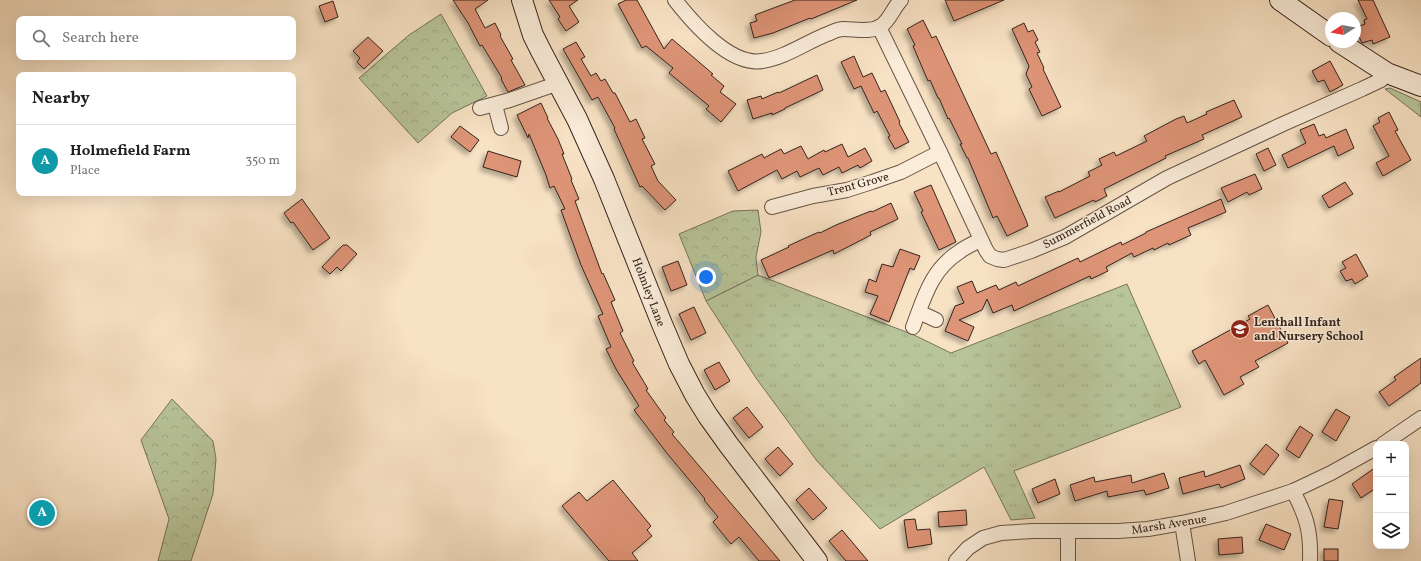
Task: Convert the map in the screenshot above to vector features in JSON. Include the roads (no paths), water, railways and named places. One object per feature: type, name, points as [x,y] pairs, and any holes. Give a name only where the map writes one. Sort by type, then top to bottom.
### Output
[{"type":"main road","name":"Holmley Lane","points":[[522,0],[533,35],[577,119],[604,179],[679,364],[695,395],[728,444],[817,561]]},
{"type":"main road","points":[[1280,0],[1325,32]]},
{"type":"main road","points":[[1348,48],[1387,73],[1421,86]]},
{"type":"street","points":[[675,0],[687,16],[723,48],[734,55],[752,61],[762,61],[779,56],[830,33],[843,29],[870,30],[879,27],[886,21],[901,0]]},
{"type":"street","name":"Summerfield Road","points":[[879,27],[940,152],[980,240],[990,256],[1004,260],[1032,251],[1064,237],[1173,175],[1381,80],[1387,73]]},
{"type":"street","points":[[480,108],[559,84]]},
{"type":"street","points":[[495,104],[501,128]]},
{"type":"street","name":"Trent Grove","points":[[772,207],[813,196],[847,190],[872,182],[901,172],[940,152]]},
{"type":"street","points":[[913,327],[930,282],[938,271],[947,261],[959,252],[980,240]]},
{"type":"street","points":[[919,312],[936,320]]},
{"type":"street","points":[[1387,441],[1421,418]]},
{"type":"street","name":"Marsh Avenue","points":[[956,561],[968,548],[983,538],[1001,533],[1068,531],[1118,532],[1148,529],[1226,513],[1294,491],[1331,473],[1373,450]]},
{"type":"street","points":[[1294,491],[1304,513],[1308,528],[1310,561]]},
{"type":"street","points":[[1182,523],[1188,561]]},
{"type":"street","points":[[1068,531],[1068,561]]},
{"type":"place","name":"Lenthall Infant and Nursery School","points":[[1240,329]]},
{"type":"place","name":"Holmefield Farm","points":[[42,513]]}]
